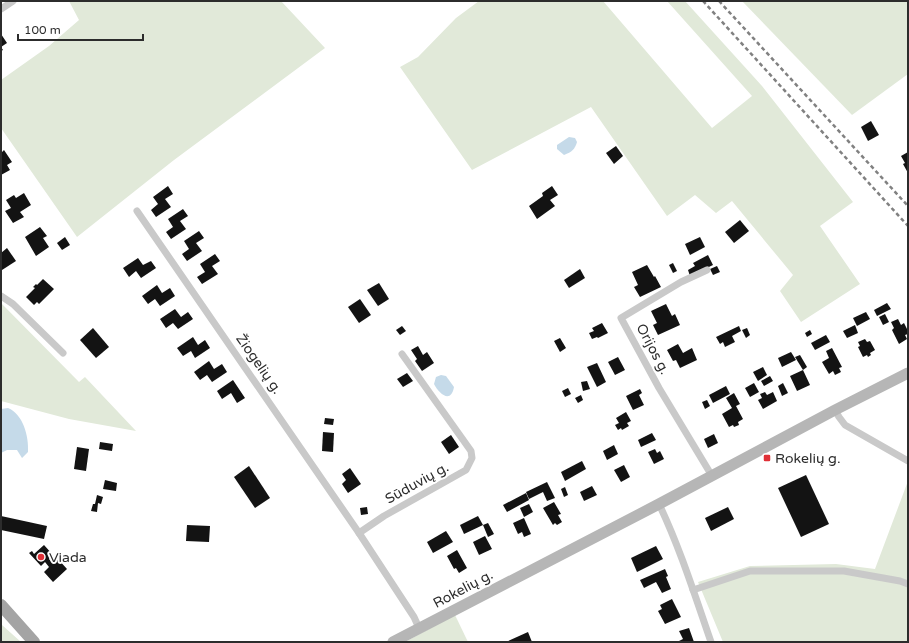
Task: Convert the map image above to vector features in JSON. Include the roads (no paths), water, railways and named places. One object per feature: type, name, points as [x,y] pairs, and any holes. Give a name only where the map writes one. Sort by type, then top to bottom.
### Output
[{"type":"main road","name":"Rokelių g.","points":[[393,642],[659,504],[835,410],[908,374]]},
{"type":"main road","points":[[1,606],[34,642]]},
{"type":"street","points":[[1,9],[13,1]]},
{"type":"street","name":"Žiogelių g.","points":[[137,211],[359,533]]},
{"type":"street","name":"Orijos g.","points":[[707,270],[680,282],[621,318],[659,388],[712,476]]},
{"type":"street","points":[[1,296],[14,304],[63,353]]},
{"type":"street","name":"Sūduvių g.","points":[[359,533],[384,516],[466,470],[472,458],[471,451],[402,354]]},
{"type":"street","points":[[835,410],[845,425],[908,461]]},
{"type":"street","points":[[659,504],[693,590],[711,642]]},
{"type":"street","points":[[359,533],[420,628]]},
{"type":"street","points":[[693,590],[750,571],[844,571],[900,581],[908,584]]},
{"type":"water","points":[[569,137],[575,138],[577,142],[573,150],[564,155],[557,149],[557,145]]},
{"type":"water","points":[[441,375],[446,376],[454,387],[448,396],[442,394],[434,384],[436,377]]},
{"type":"water","points":[[8,408],[18,415],[26,433],[28,452],[22,458],[17,450],[7,450],[1,453],[1,409]]},
{"type":"railway","points":[[703,1],[908,226]]},
{"type":"railway","points":[[719,1],[908,206]]},
{"type":"place","name":"Rokelių g.","points":[[767,458]]},
{"type":"place","name":"Viada","points":[[41,557]]}]
